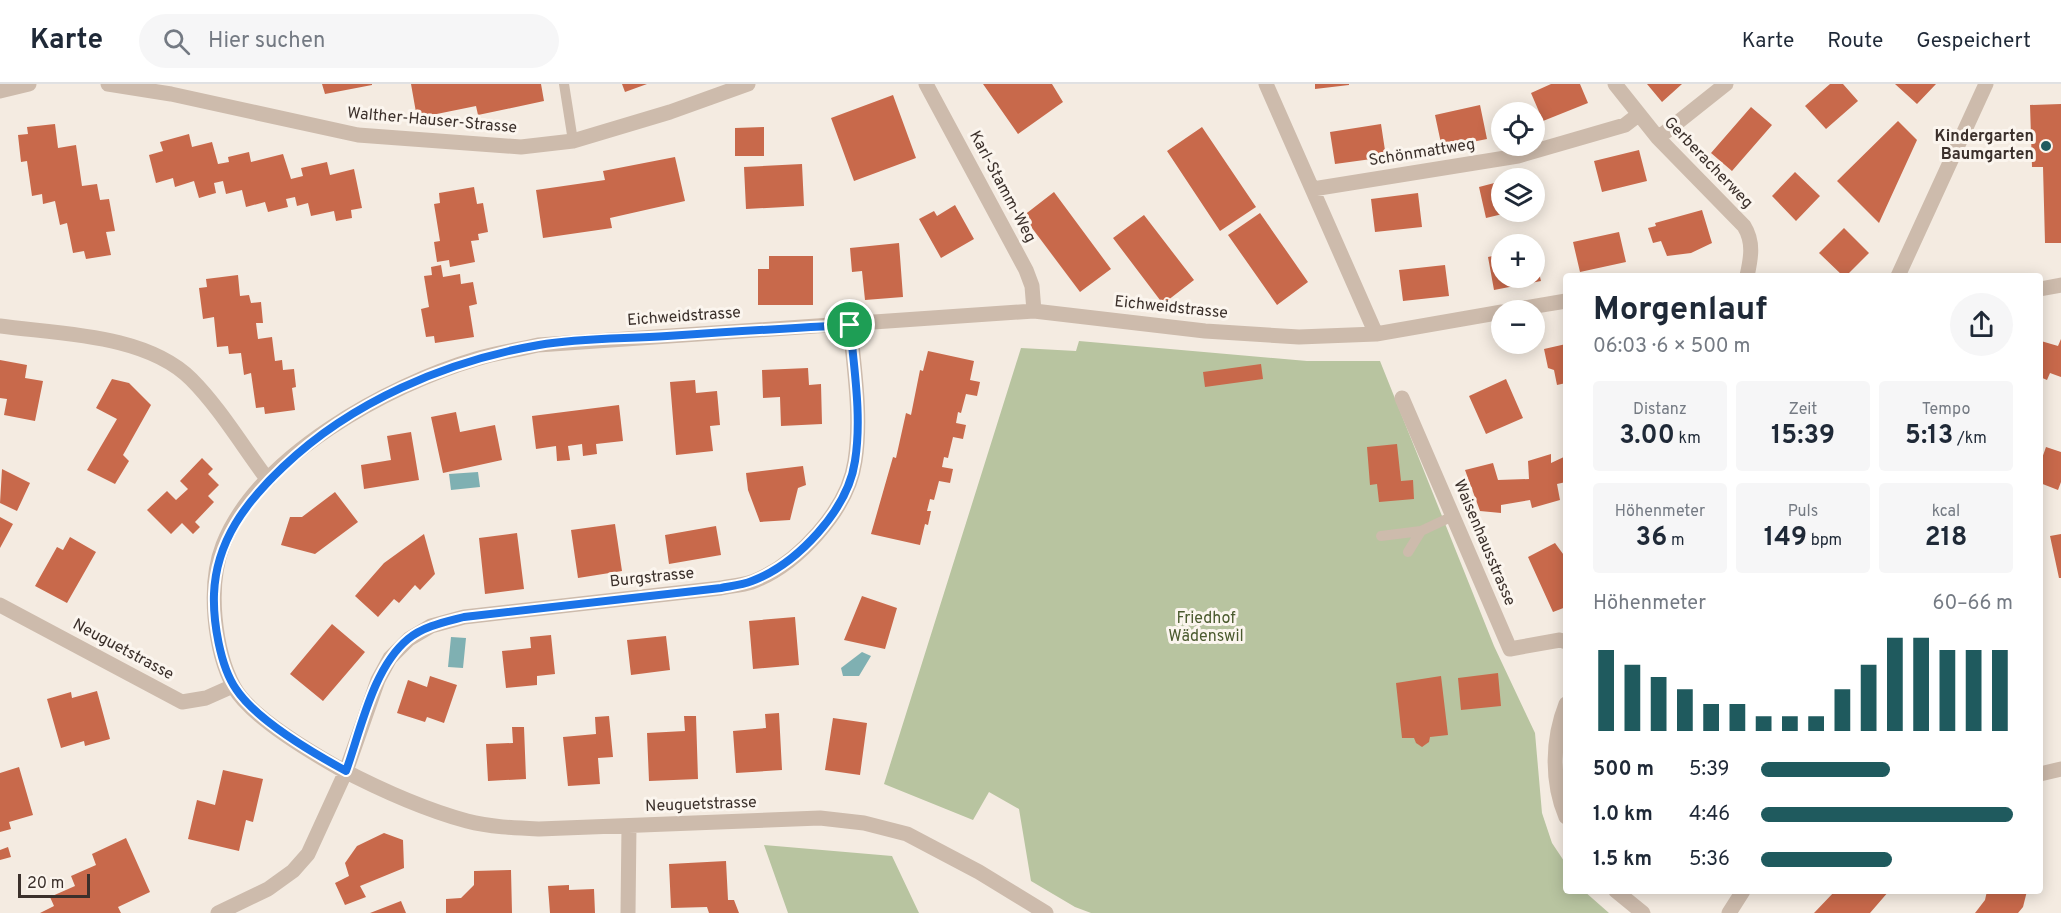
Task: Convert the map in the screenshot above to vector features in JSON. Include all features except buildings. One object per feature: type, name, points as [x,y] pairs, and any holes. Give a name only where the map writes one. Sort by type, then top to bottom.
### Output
[{"type":"street","points":[[0,91],[29,84]]},
{"type":"street","name":"Walther-Hauser-Strasse","points":[[108,84],[171,94],[358,135],[521,147],[573,141],[670,112],[748,84]]},
{"type":"street","name":"Karl-Stamm-Weg","points":[[926,84],[1026,270],[1032,286],[1034,311]]},
{"type":"street","points":[[1266,84],[1376,334]]},
{"type":"street","name":"Gerberacherweg","points":[[1615,84],[1658,138],[1744,226],[1749,234],[1751,248],[1747,273]]},
{"type":"street","points":[[1658,138],[1726,84]]},
{"type":"street","points":[[1900,273],[1986,84]]},
{"type":"street","name":"Schönmattweg","points":[[1313,189],[1518,156],[1625,125],[1638,115]]},
{"type":"street","points":[[2043,288],[2061,285]]},
{"type":"street","points":[[1545,304],[1563,302]]},
{"type":"street","name":"Eichweidstrasse","points":[[346,771],[297,742],[254,708],[233,686],[216,626],[214,603],[217,566],[232,528],[268,480],[312,442],[369,404],[400,388],[475,360],[561,342],[850,325],[1034,311],[1205,331],[1299,337],[1376,334],[1491,314]]},
{"type":"street","name":"Burgstrasse","points":[[218,913],[268,890],[293,871],[314,843],[346,771],[378,680],[390,658],[409,639],[431,626],[464,617],[721,588],[752,582],[801,551],[823,528],[836,508],[849,483],[855,462],[858,413],[850,325]]},
{"type":"street","points":[[0,327],[110,340],[164,360],[189,377],[268,480]]},
{"type":"street","name":"Waisenhausstrasse","points":[[1402,398],[1510,649],[1563,641]]},
{"type":"street","name":"Neuguetstrasse","points":[[0,605],[182,702],[206,698],[233,686]]},
{"type":"street","points":[[1563,714],[1559,727],[1556,766],[1557,790],[1563,808]]},
{"type":"street","points":[[2043,773],[2061,769]]},
{"type":"street","name":"Neuguetstrasse","points":[[346,771],[432,809],[477,823],[539,829],[820,818],[864,823],[907,834],[979,872],[1046,913]]},
{"type":"street","points":[[628,913],[629,826]]},
{"type":"street","points":[[1620,894],[1643,913]]},
{"type":"street","points":[[1729,913],[1741,894]]},
{"type":"lane","points":[[564,84],[573,141]]},
{"type":"lane","points":[[1381,536],[1421,531],[1453,516]]},
{"type":"lane","points":[[1408,552],[1421,531]]},
{"type":"green space","name":"Friedhof Wädenswil","points":[[1079,341],[1307,361],[1380,361],[1494,646],[1535,733],[1542,813],[1552,843],[1563,860],[1563,894],[1587,894],[1609,913],[1091,913],[1075,907],[1031,881],[1019,809],[989,792],[973,820],[884,784],[1021,348],[1076,351]]},
{"type":"green space","points":[[764,845],[892,856],[919,913],[788,913]]},
{"type":"water","points":[[478,472],[480,487],[451,490],[449,474]]},
{"type":"water","points":[[451,637],[466,638],[463,668],[448,667]]},
{"type":"water","points":[[862,652],[871,656],[859,676],[843,676],[841,668]]},
{"type":"place","name":"Kindergarten Baumgarten","points":[[2046,146]]},
{"type":"route","points":[[850,325],[858,413],[855,462],[849,483],[823,528],[801,551],[777,568],[752,582],[721,588],[464,617],[431,626],[409,639],[390,658],[378,680],[346,771],[314,754],[270,722],[233,686],[216,626],[214,603],[214,583],[223,546],[244,509],[268,480],[312,442],[369,404],[400,388],[475,360],[538,345],[850,325]]}]
